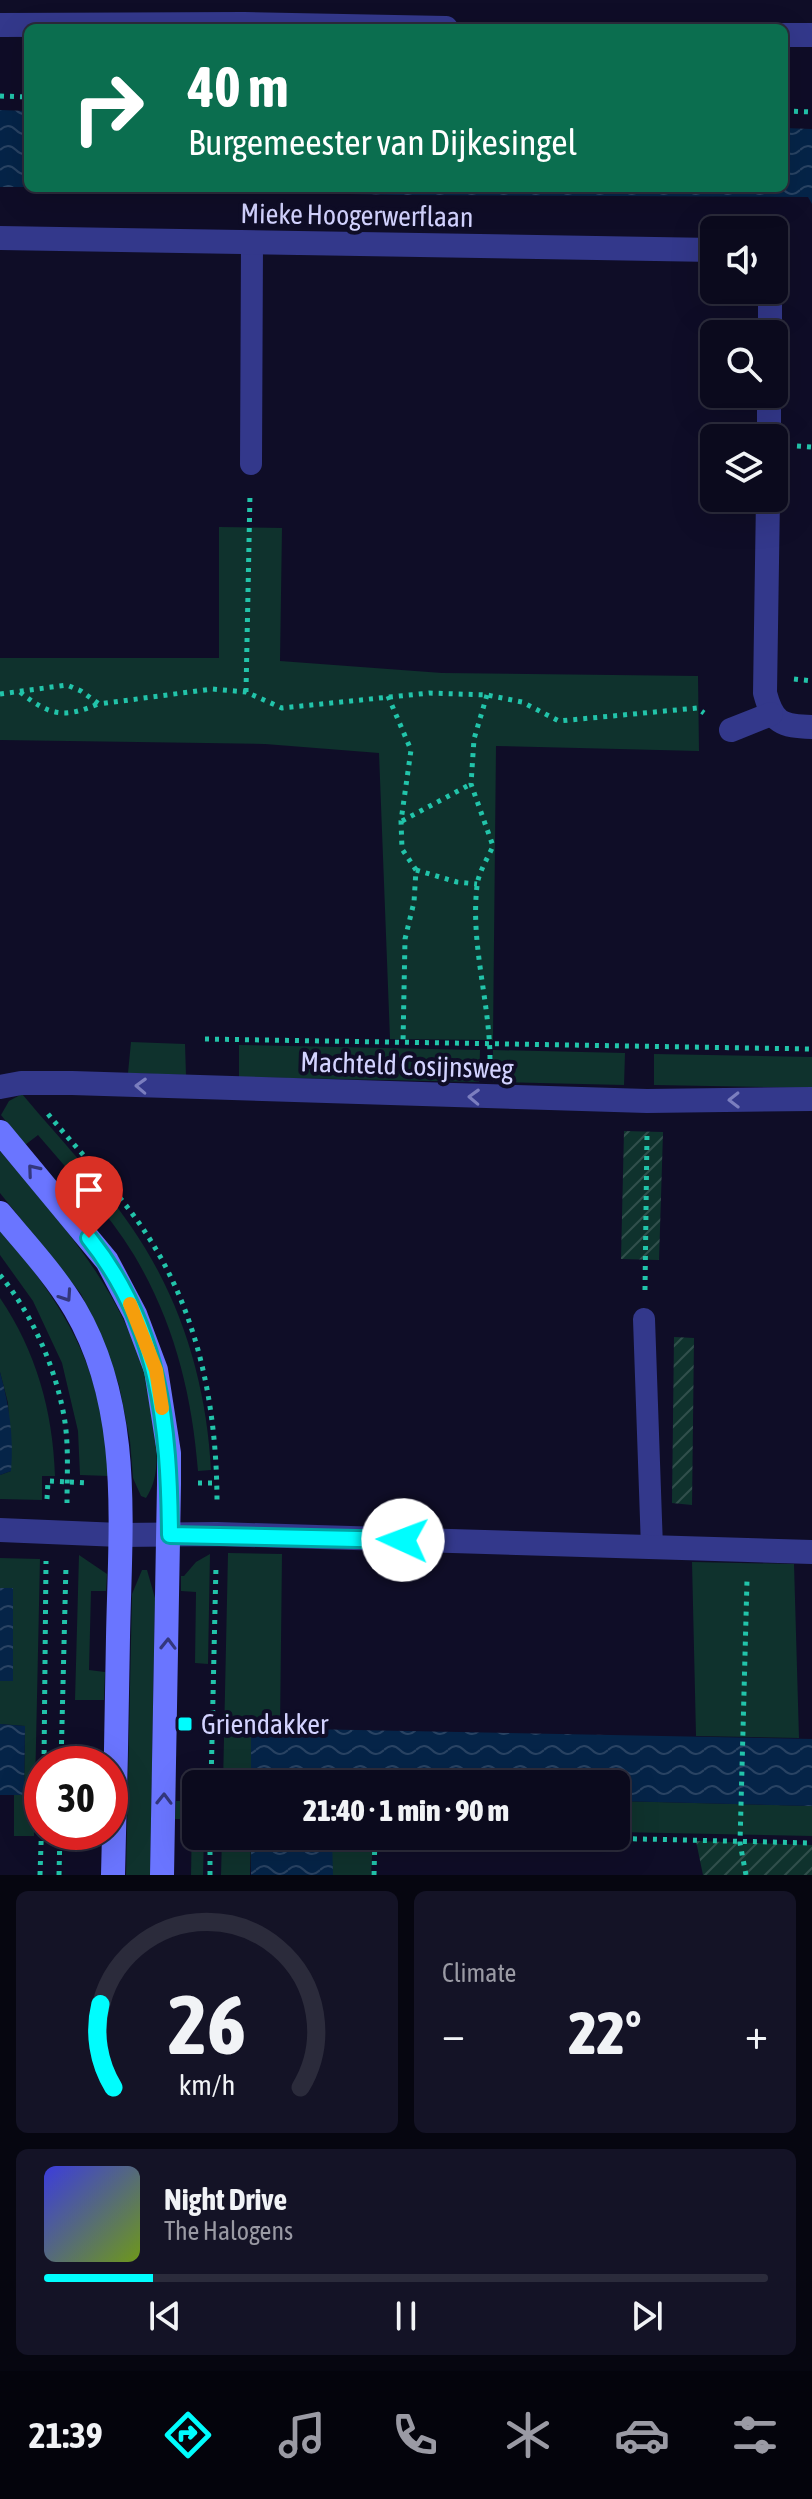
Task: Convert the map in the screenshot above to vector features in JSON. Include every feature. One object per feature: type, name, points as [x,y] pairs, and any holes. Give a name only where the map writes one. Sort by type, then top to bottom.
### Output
[{"type":"street","points":[[0,25],[244,12],[396,24]]},
{"type":"street","points":[[788,35],[812,35]]},
{"type":"street","name":"Mieke Hoogerwerflaan","points":[[0,238],[700,250]]},
{"type":"street","points":[[768,512],[765,693],[771,714],[778,721],[812,727]]},
{"type":"street","points":[[731,730],[771,714]]},
{"type":"street","name":"Machteld Cosijnsweg","points":[[0,1087],[21,1083],[72,1083],[489,1098],[647,1101],[812,1099]]},
{"type":"street","points":[[0,1132],[107,1261],[135,1314],[156,1370],[169,1453],[170,1535],[162,1875]]},
{"type":"street","points":[[0,1213],[49,1271],[75,1310],[106,1385],[116,1429],[120,1535],[113,1875]]},
{"type":"street","points":[[0,1530],[812,1552]]},
{"type":"lane","points":[[251,464],[252,244]]},
{"type":"lane","points":[[644,1319],[652,1548]]},
{"type":"path","points":[[0,96],[24,97]]},
{"type":"path","points":[[788,111],[812,112]]},
{"type":"path","points":[[246,692],[251,464]]},
{"type":"path","points":[[0,694],[67,685],[99,704]]},
{"type":"path","points":[[18,690],[36,705],[56,713],[74,714],[99,704],[212,689],[246,692],[282,708],[429,693],[487,695],[522,702],[559,721],[697,708],[731,730]]},
{"type":"path","points":[[487,695],[474,739],[471,784],[493,846],[477,884],[478,969],[490,1044],[489,1098]]},
{"type":"path","points":[[388,696],[411,750],[401,821],[402,849],[416,870],[414,902],[405,939],[403,1043]]},
{"type":"path","points":[[401,821],[471,784]]},
{"type":"path","points":[[416,870],[457,882],[477,884]]},
{"type":"path","points":[[205,1039],[812,1049]]},
{"type":"path","points":[[644,1319],[647,1101]]},
{"type":"path","points":[[0,1275],[27,1316],[43,1348],[64,1418],[66,1443],[57,1532],[45,1746]]},
{"type":"path","points":[[48,1481],[57,1532],[61,1746]]},
{"type":"path","points":[[746,1875],[740,1843],[748,1551]]},
{"type":"path","points":[[211,1755],[211,1770]]},
{"type":"path","points":[[630,1840],[812,1843]]},
{"type":"path","points":[[40,1875],[41,1850]]},
{"type":"path","points":[[59,1875],[60,1850]]},
{"type":"path","points":[[210,1850],[210,1875]]},
{"type":"path","points":[[374,1875],[375,1850]]},
{"type":"green space","points":[[219,527],[282,528],[280,661],[442,673],[698,676],[699,751],[496,746],[493,1040],[390,1039],[379,753],[265,744],[0,740],[0,658],[219,658]]},
{"type":"green space","points":[[131,1042],[185,1044],[186,1075],[128,1073]]},
{"type":"green space","points":[[239,1045],[480,1050],[479,1082],[239,1077]]},
{"type":"green space","points":[[493,1050],[625,1053],[624,1085],[493,1082]]},
{"type":"green space","points":[[654,1054],[812,1057],[812,1088],[654,1085]]},
{"type":"green space","points":[[22,1094],[117,1207],[159,1274],[192,1355],[205,1412],[211,1470],[198,1471],[191,1414],[179,1359],[148,1280],[113,1224],[38,1135],[25,1145],[1,1115],[9,1101]]},
{"type":"green space","points":[[624,1131],[663,1132],[659,1260],[621,1259]]},
{"type":"green space","points":[[0,1151],[84,1254],[119,1311],[133,1341],[147,1384],[156,1440],[156,1471],[146,1498],[141,1496],[133,1478],[130,1441],[119,1385],[102,1339],[81,1294],[0,1193]]},
{"type":"green space","points":[[0,1228],[45,1287],[77,1342],[98,1402],[109,1476],[80,1475],[78,1431],[62,1363],[33,1301],[0,1255]]},
{"type":"green space","points":[[0,1298],[33,1360],[51,1428],[55,1476],[42,1476],[42,1500],[0,1499],[0,1475],[11,1471],[8,1403],[0,1372]]},
{"type":"green space","points":[[674,1337],[694,1338],[692,1505],[672,1503]]},
{"type":"green space","points":[[228,1553],[282,1554],[280,1729],[251,1728],[251,1770],[223,1770]]},
{"type":"green space","points":[[210,1554],[208,1664],[195,1663],[196,1592],[181,1591],[181,1576]]},
{"type":"green space","points":[[79,1555],[107,1574],[106,1591],[91,1591],[89,1670],[105,1672],[104,1700],[75,1700]]},
{"type":"green space","points":[[0,1558],[40,1559],[36,1746],[25,1746],[25,1726],[0,1724],[0,1681],[13,1681],[13,1588],[0,1588]]},
{"type":"green space","points":[[692,1562],[794,1564],[799,1738],[696,1736]]},
{"type":"green space","points":[[142,1570],[147,1570],[155,1598],[150,1875],[126,1875],[132,1594]]},
{"type":"green space","points":[[14,1795],[24,1795],[24,1836],[14,1836]]},
{"type":"green space","points":[[176,1801],[182,1801],[182,1819],[175,1819]]},
{"type":"green space","points":[[630,1801],[812,1806],[812,1836],[630,1832]]},
{"type":"green space","points":[[696,1841],[812,1845],[812,1875],[703,1875]]},
{"type":"green space","points":[[191,1850],[204,1850],[203,1875],[191,1875]]},
{"type":"green space","points":[[222,1850],[251,1850],[250,1875],[221,1875]]},
{"type":"green space","points":[[332,1850],[372,1850],[371,1875],[332,1875]]},
{"type":"water","points":[[0,110],[24,111],[24,187],[0,187]]},
{"type":"water","points":[[788,128],[812,129],[812,204],[808,197],[257,192],[788,192]]},
{"type":"water","points":[[0,1372],[12,1445],[11,1471],[0,1475]]},
{"type":"water","points":[[0,1588],[13,1588],[13,1681],[0,1681]]},
{"type":"water","points":[[0,1724],[25,1726],[24,1795],[0,1795]]},
{"type":"water","points":[[251,1728],[812,1739],[812,1806],[630,1801],[630,1770],[251,1770]]},
{"type":"water","points":[[251,1850],[332,1850],[333,1875],[251,1875]]},
{"type":"slow traffic","points":[[130,1304],[156,1370],[162,1408]]},
{"type":"place","name":"Griendakker","points":[[185,1724]]},
{"type":"route","points":[[89,1238],[107,1261],[135,1314],[156,1370],[169,1453],[170,1535],[403,1540]]}]
